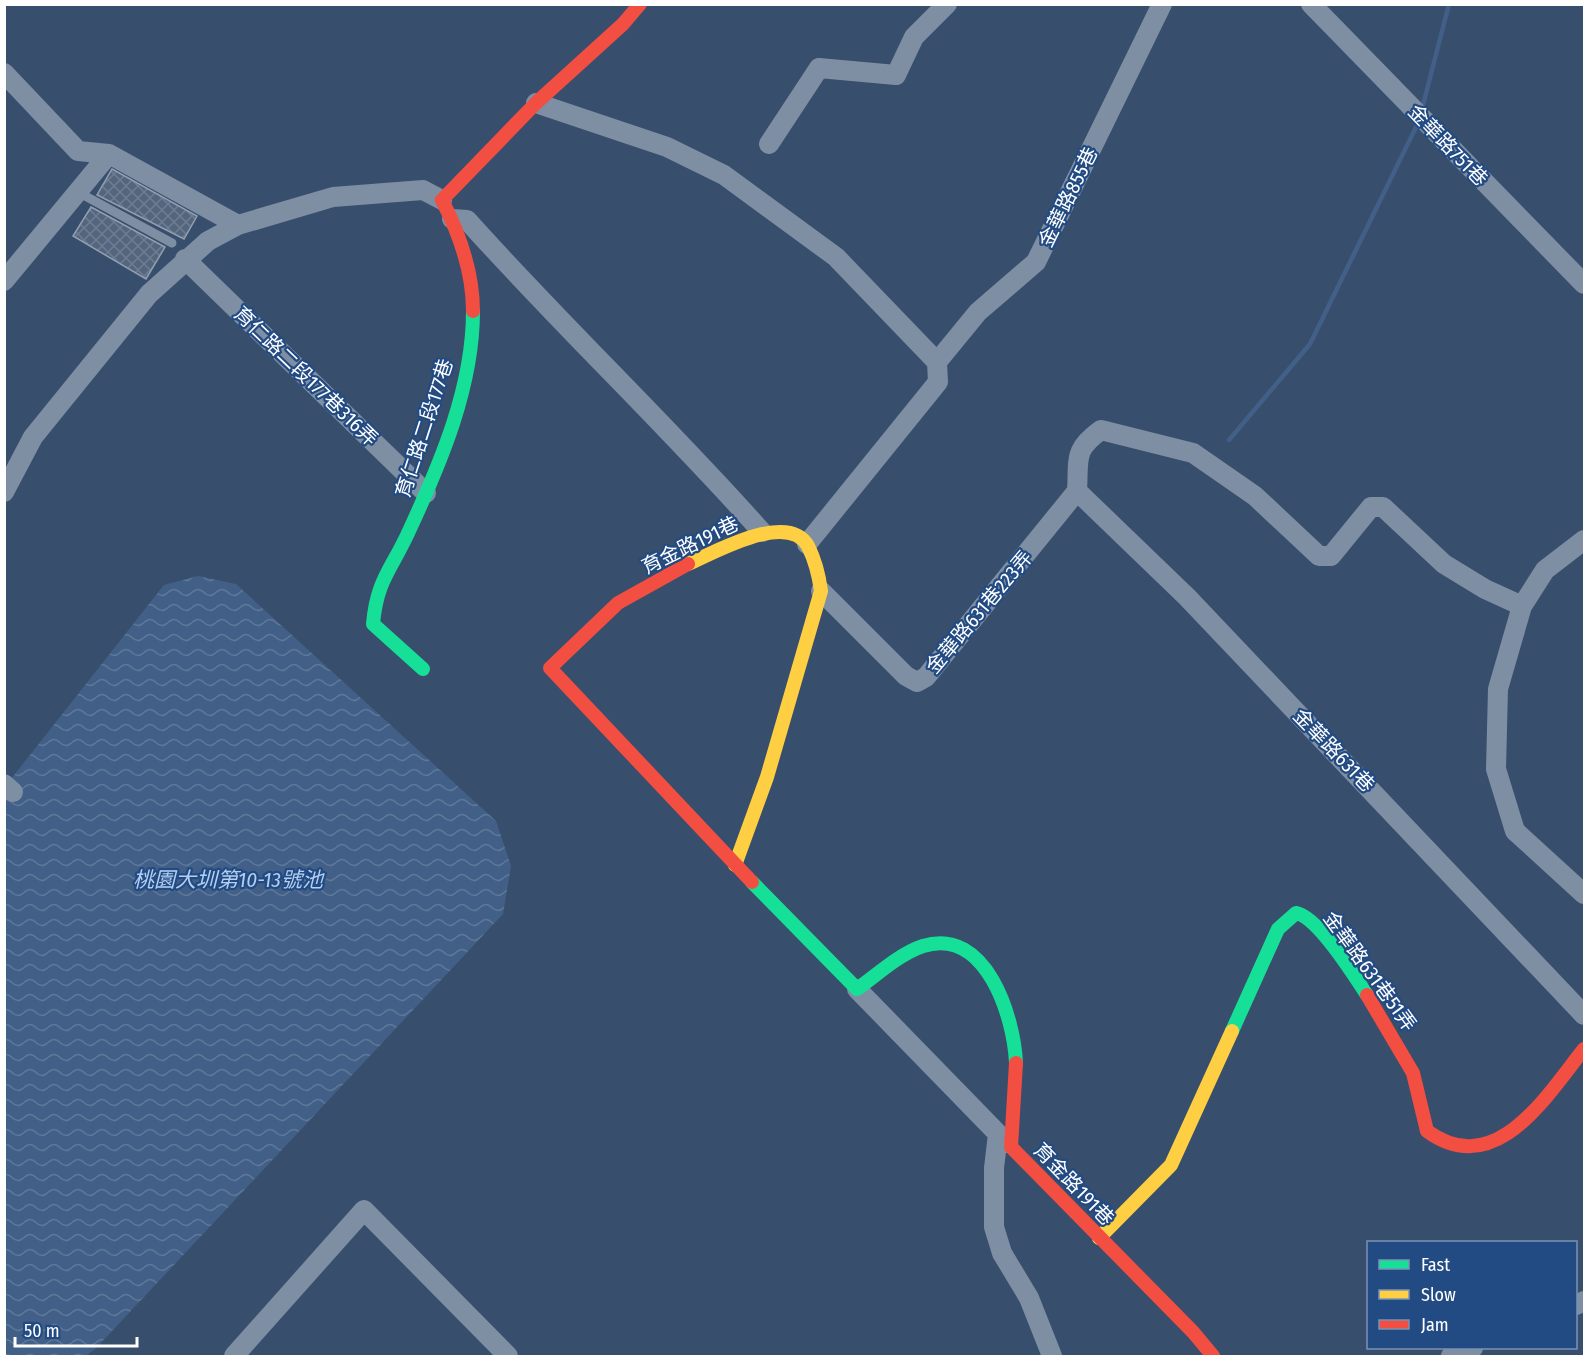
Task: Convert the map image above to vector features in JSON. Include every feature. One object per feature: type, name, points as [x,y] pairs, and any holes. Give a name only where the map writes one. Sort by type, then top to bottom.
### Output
[{"type":"street","points":[[769,144],[819,68],[896,75],[914,37],[947,4]]},
{"type":"street","name":"金華路855巷","points":[[937,362],[978,312],[1036,262],[1162,4]]},
{"type":"street","name":"金華路751巷","points":[[1311,4],[1584,285]]},
{"type":"street","points":[[4,492],[33,437],[149,294],[185,259],[208,241],[238,225],[333,197],[423,190],[442,200],[537,103],[623,24],[639,5]]},
{"type":"street","points":[[4,73],[78,151],[109,154],[238,225]]},
{"type":"street","points":[[537,103],[666,147],[724,175],[836,257],[937,362],[938,382],[807,544],[818,573],[820,591],[767,777],[735,865]]},
{"type":"street","points":[[4,281],[109,154]]},
{"type":"street","name":"育仁路二段177巷","points":[[423,669],[373,624],[376,595],[401,551],[426,493],[460,396],[472,338],[473,293],[464,251],[442,200]]},
{"type":"street","points":[[452,219],[467,220],[578,340],[702,463],[762,532]]},
{"type":"street","name":"育仁路二段177巷316弄","points":[[185,259],[426,493]]},
{"type":"street","points":[[1077,490],[1079,451],[1087,439],[1101,430],[1193,453],[1255,496],[1319,556],[1331,556],[1340,548],[1371,507],[1383,507],[1444,564],[1485,589],[1521,606]]},
{"type":"street","name":"金華路631巷223弄","points":[[820,591],[906,676],[917,682],[926,677],[1077,490]]},
{"type":"street","name":"金華路631巷","points":[[1077,490],[1195,606],[1584,1015]]},
{"type":"street","name":"育金路191巷","points":[[807,544],[792,534],[762,532],[681,567],[618,603],[550,668],[735,865],[857,989],[925,945],[950,944],[966,949],[976,959],[994,980],[1013,1027],[1018,1080],[1004,1140],[1193,1332],[1213,1356]]},
{"type":"street","points":[[1584,540],[1545,570],[1521,606],[1498,689],[1496,770],[1515,831],[1584,894]]},
{"type":"street","name":"金華路631巷51弄","points":[[1099,1238],[1171,1165],[1278,929],[1292,914],[1300,913],[1306,916],[1324,934],[1396,1038],[1413,1072],[1427,1131],[1434,1138],[1468,1146],[1485,1144],[1503,1138],[1530,1113],[1584,1049]]},
{"type":"street","points":[[857,989],[1004,1140],[994,1168],[994,1227],[1002,1253],[1029,1298],[1052,1356]]},
{"type":"street","points":[[234,1356],[364,1210],[508,1356]]},
{"type":"street","points":[[1451,1356],[1468,1349]]},
{"type":"lane","points":[[76,192],[172,243]]},
{"type":"water","name":"桃園大圳第10-13號池","points":[[198,576],[236,584],[496,821],[511,866],[503,914],[97,1347],[86,1356],[5,1356],[4,788],[164,585]]},
{"type":"building","points":[[112,169],[197,216],[184,239],[97,195]]},
{"type":"building","points":[[91,207],[165,247],[146,279],[73,236]]},
{"type":"waterway","points":[[1422,109],[1449,4]]},
{"type":"waterway","points":[[1229,440],[1310,344],[1418,123]]},
{"type":"traffic: fast","points":[[423,669],[373,624],[375,609],[386,575],[421,505],[453,424],[467,368],[472,339],[473,311]]},
{"type":"traffic: fast","points":[[752,882],[857,989],[897,959],[923,946],[945,943],[964,949],[980,962],[1002,1000],[1014,1044],[1016,1063]]},
{"type":"traffic: fast","points":[[1232,1031],[1278,929],[1296,913],[1305,917],[1325,935],[1367,995]]},
{"type":"traffic: slow","points":[[688,564],[750,537],[784,532],[798,536],[808,546],[815,562],[821,591],[767,777],[735,865]]},
{"type":"traffic: slow","points":[[1099,1238],[1171,1165],[1232,1031]]},
{"type":"traffic: jam","points":[[473,311],[468,268],[454,226],[442,200],[536,103],[623,24],[640,4]]},
{"type":"traffic: jam","points":[[688,564],[618,603],[550,668],[752,882]]},
{"type":"traffic: jam","points":[[1367,995],[1413,1073],[1427,1131],[1452,1144],[1475,1146],[1497,1139],[1517,1126],[1536,1109],[1584,1049]]},
{"type":"traffic: jam","points":[[1016,1063],[1011,1147],[1193,1332],[1213,1356]]}]
